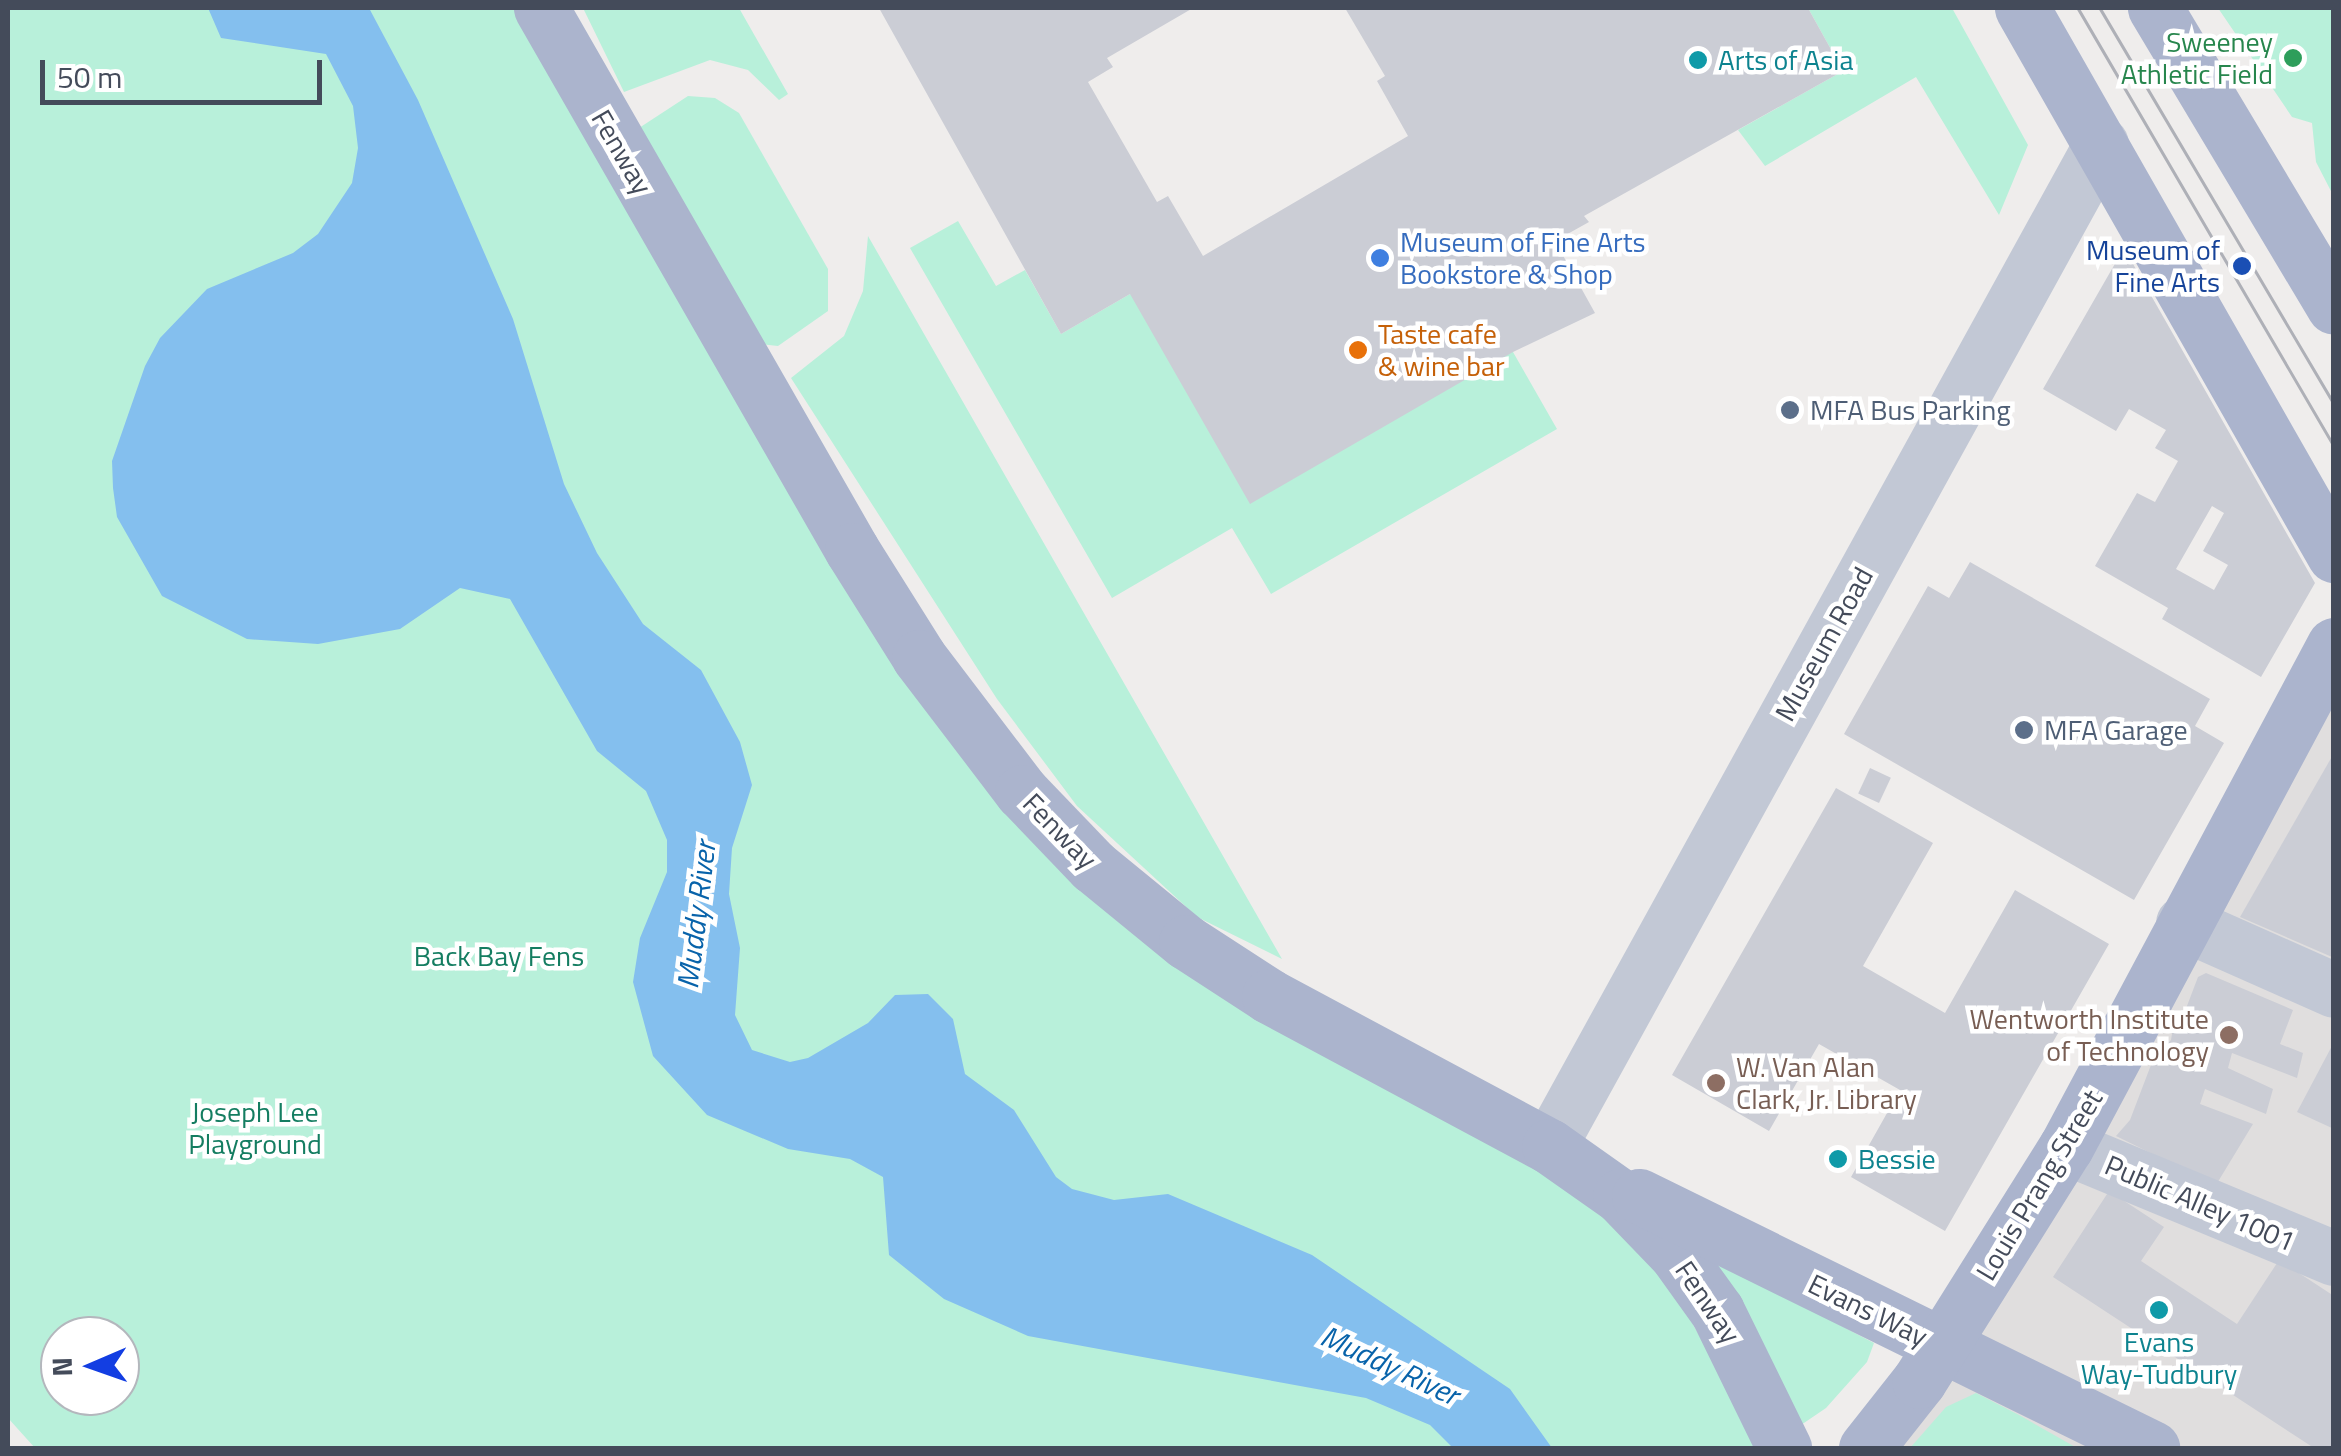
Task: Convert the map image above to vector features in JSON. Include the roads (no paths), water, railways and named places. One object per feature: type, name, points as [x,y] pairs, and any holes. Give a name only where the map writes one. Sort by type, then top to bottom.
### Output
[{"type":"main road","name":"Fenway","points":[[541,8],[852,550],[920,657],[1022,792],[1109,880],[1230,972],[1567,1157],[1650,1224],[1700,1285],[1742,1351],[1784,1448]]},
{"type":"main road","points":[[2022,8],[2334,555]]},
{"type":"main road","points":[[2155,8],[2334,307]]},
{"type":"main road","name":"Louis Prang Street","points":[[1866,1448],[1940,1345],[2066,1147],[2334,645]]},
{"type":"main road","name":"Evans Way","points":[[1567,1157],[2152,1448]]},
{"type":"street","name":"Museum Road","points":[[1567,1157],[2101,144]]},
{"type":"street","points":[[2183,922],[2334,990]]},
{"type":"street","name":"Public Alley 1001","points":[[2066,1147],[2334,1258]]},
{"type":"water","name":"Muddy River","points":[[208,8],[369,8],[418,100],[513,319],[564,484],[597,553],[643,624],[701,670],[740,742],[752,785],[732,848],[729,894],[740,948],[735,1015],[752,1050],[790,1062],[808,1058],[868,1023],[895,995],[928,994],[953,1019],[965,1074],[1014,1110],[1056,1177],[1072,1189],[1114,1200],[1168,1194],[1312,1255],[1510,1389],[1552,1448],[1453,1448],[1430,1425],[1366,1398],[1028,1336],[944,1299],[889,1255],[883,1177],[850,1159],[788,1149],[707,1115],[653,1056],[633,982],[640,938],[667,872],[667,840],[646,791],[597,751],[510,599],[460,588],[400,629],[318,644],[247,639],[162,596],[117,517],[113,488],[112,461],[145,366],[160,338],[207,289],[293,253],[318,234],[352,183],[358,148],[353,106],[326,54],[221,38]]},
{"type":"tram line","points":[[2078,8],[2334,446]]},
{"type":"tram line","points":[[2100,8],[2334,403]]},
{"type":"place","name":"Sweeney Athletic Field","points":[[2293,58]]},
{"type":"place","name":"Arts of Asia","points":[[1698,60]]},
{"type":"place","name":"Museum of Fine Arts Bookstore & Shop","points":[[1380,258]]},
{"type":"place","name":"Museum of Fine Arts","points":[[2242,266]]},
{"type":"place","name":"Taste cafe & wine bar","points":[[1358,350]]},
{"type":"place","name":"MFA Bus Parking","points":[[1790,410]]},
{"type":"place","name":"MFA Garage","points":[[2024,730]]},
{"type":"place","name":"Wentworth Institute of Technology","points":[[2229,1035]]},
{"type":"place","name":"W. Van Alan Clark, Jr. Library","points":[[1716,1083]]},
{"type":"place","name":"Bessie","points":[[1838,1159]]},
{"type":"place","name":"Evans Way-Tudbury","points":[[2159,1310]]},
{"type":"park label","name":"Back Bay Fens","points":[[499,956]]},
{"type":"park label","name":"Joseph Lee Playground","points":[[255,1128]]}]
